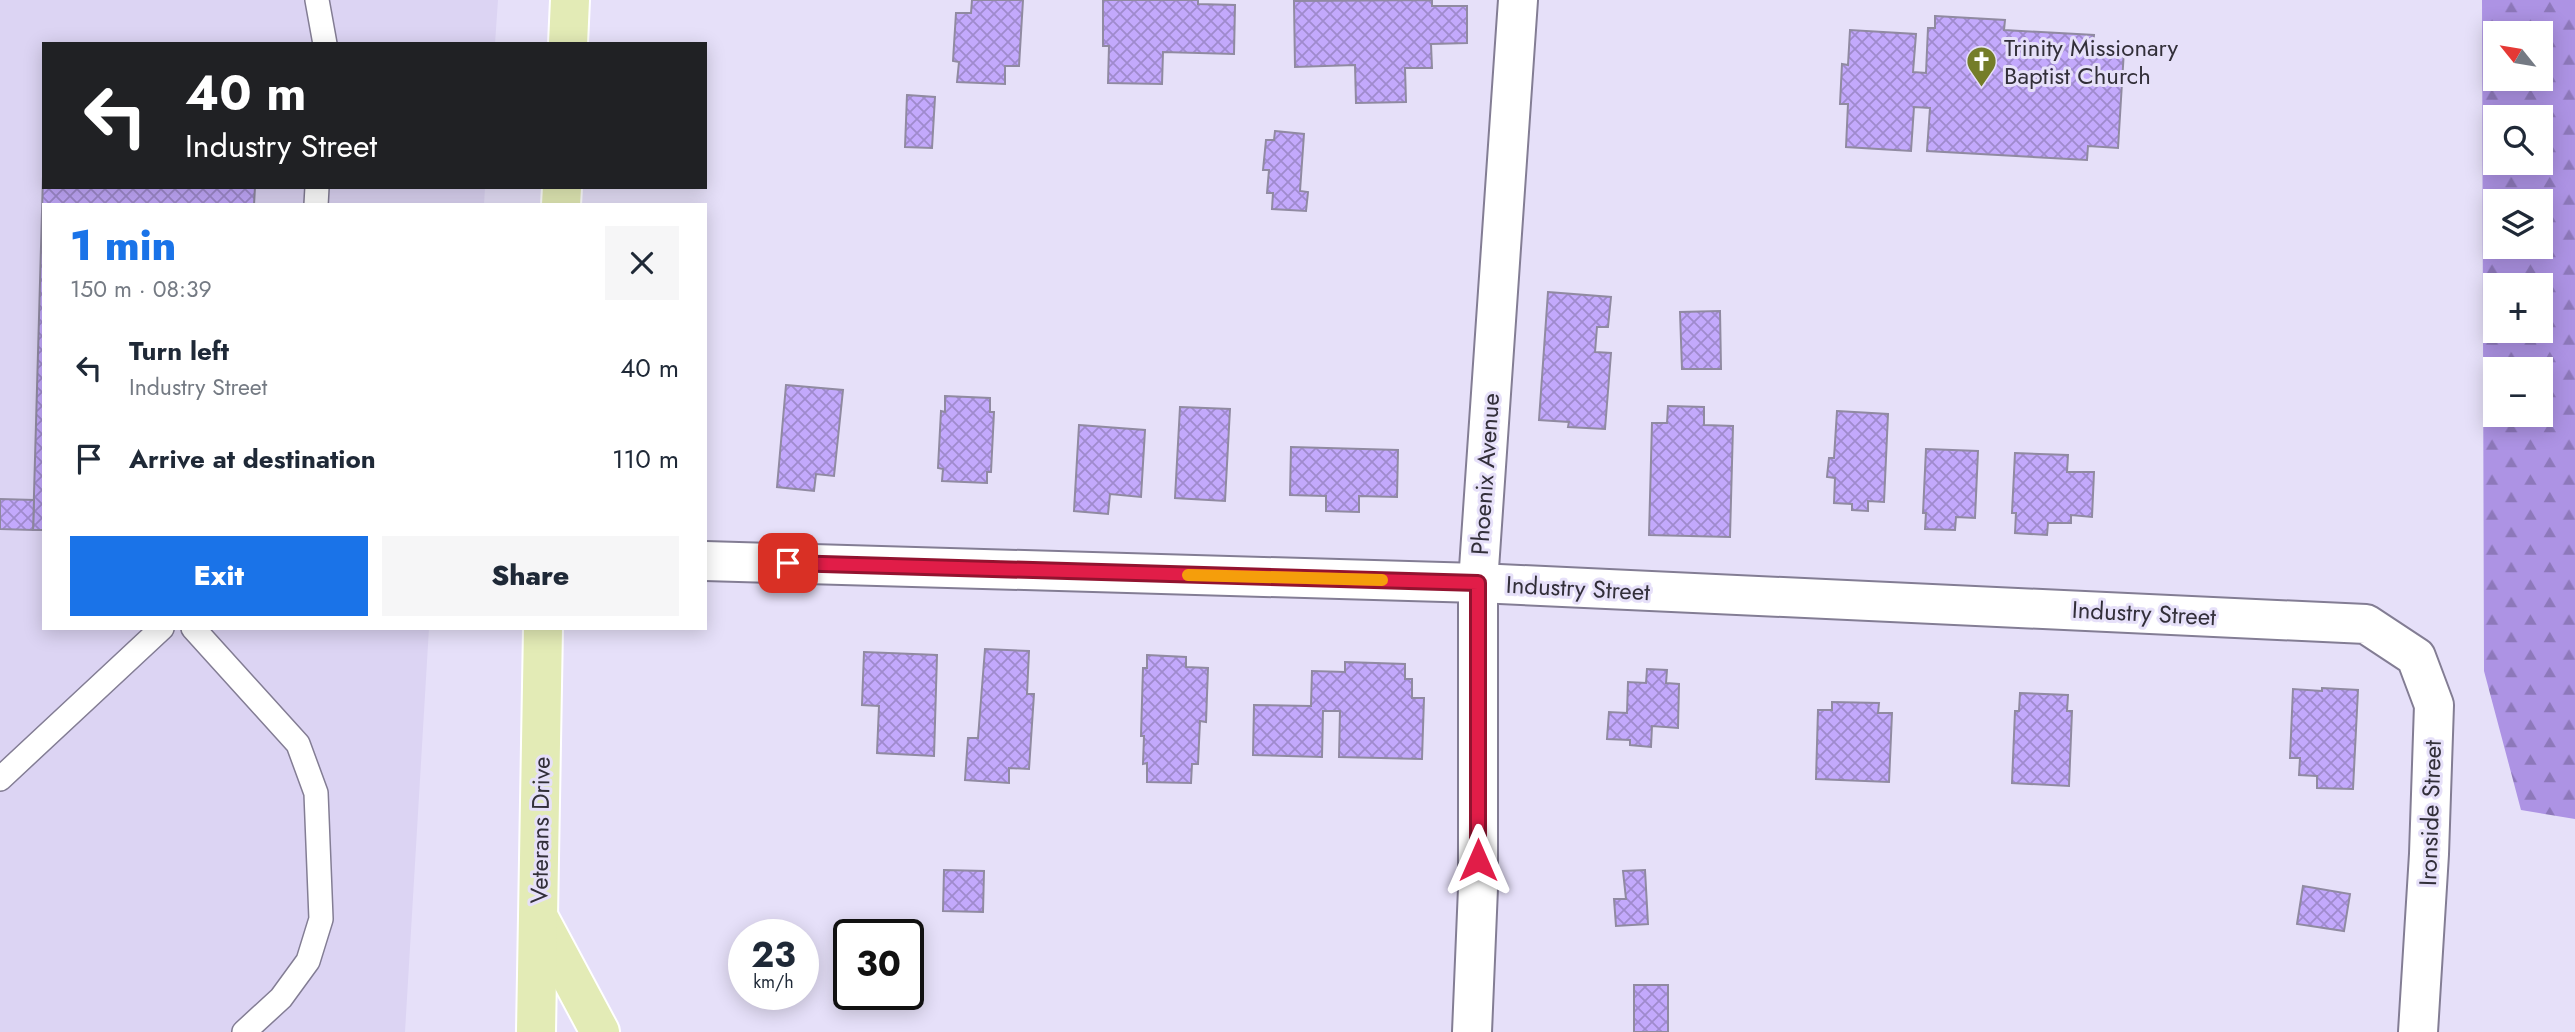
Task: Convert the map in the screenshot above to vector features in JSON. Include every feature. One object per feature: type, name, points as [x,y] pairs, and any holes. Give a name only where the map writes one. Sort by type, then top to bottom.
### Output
[{"type":"main road","points":[[568,42],[570,0]]},
{"type":"main road","name":"Veterans Drive","points":[[536,1032],[543,630]]},
{"type":"main road","points":[[539,919],[600,1032]]},
{"type":"street","name":"Phoenix Avenue","points":[[1472,1032],[1478,888],[1478,583],[1518,0]]},
{"type":"street","name":"Industry Street","points":[[707,561],[1478,583],[2366,624]]},
{"type":"street","name":"Ironside Street","points":[[2366,624],[2416,657],[2434,705],[2429,854],[2418,1032]]},
{"type":"lane","points":[[317,0],[325,42]]},
{"type":"lane","points":[[0,779],[160,630]]},
{"type":"lane","points":[[195,630],[298,744],[316,793],[321,919],[308,961],[281,998],[244,1032]]},
{"type":"shaded area","points":[[0,0],[498,0],[495,42],[42,42],[42,189],[485,189],[484,203],[42,203],[42,630],[429,630],[405,1032],[0,1032]]},
{"type":"green space","points":[[2482,0],[2575,0],[2575,819],[2521,810],[2484,671],[2483,427],[2553,427],[2553,357],[2483,357],[2483,343],[2553,343],[2553,273],[2483,273],[2483,336]]},
{"type":"building","points":[[972,0],[1023,0],[1019,66],[1005,66],[1005,84],[957,82],[959,62],[953,61],[956,13],[971,13]]},
{"type":"building","points":[[1103,0],[1198,0],[1198,4],[1235,5],[1234,54],[1163,52],[1162,84],[1108,83],[1109,46],[1103,46]]},
{"type":"building","points":[[1432,0],[1432,6],[1467,6],[1467,43],[1431,44],[1432,68],[1405,68],[1406,102],[1356,103],[1355,65],[1295,67],[1294,1]]},
{"type":"building","name":"Trinity Missionary Baptist Church","points":[[1935,16],[2005,20],[2004,30],[2094,35],[2093,48],[2124,50],[2118,148],[2088,146],[2087,160],[1927,151],[1930,108],[1914,107],[1911,151],[1846,147],[1848,104],[1840,104],[1842,64],[1848,65],[1850,30],[1916,34],[1913,72],[1926,73],[1928,28],[1935,28]]},
{"type":"building","points":[[907,95],[935,97],[932,148],[905,147]]},
{"type":"building","points":[[1275,131],[1304,134],[1300,191],[1308,192],[1306,211],[1272,209],[1273,193],[1267,193],[1269,170],[1263,170],[1266,140],[1274,140]]},
{"type":"building","points":[[43,189],[255,189],[254,203],[42,203]]},
{"type":"building","points":[[42,212],[42,530],[33,530]]},
{"type":"building","points":[[1548,292],[1611,297],[1608,327],[1597,327],[1595,352],[1611,353],[1605,429],[1568,427],[1569,422],[1539,420]]},
{"type":"building","points":[[1720,311],[1721,369],[1682,369],[1680,312]]},
{"type":"building","points":[[786,385],[843,390],[834,476],[816,474],[814,491],[777,487]]},
{"type":"building","points":[[945,396],[990,398],[990,412],[994,412],[991,472],[987,472],[987,483],[942,481],[943,469],[938,468],[941,411],[945,412]]},
{"type":"building","points":[[1668,406],[1704,407],[1704,425],[1733,426],[1730,537],[1649,535],[1652,423],[1667,423]]},
{"type":"building","points":[[1180,407],[1230,409],[1225,501],[1175,498]]},
{"type":"building","points":[[1837,411],[1888,414],[1884,502],[1868,501],[1868,511],[1852,510],[1852,504],[1834,503],[1835,478],[1827,477],[1829,458],[1834,458]]},
{"type":"building","points":[[1079,425],[1145,430],[1141,497],[1110,494],[1108,514],[1074,511]]},
{"type":"building","points":[[1291,447],[1398,450],[1397,497],[1359,496],[1359,512],[1326,511],[1326,496],[1290,495]]},
{"type":"building","points":[[1926,449],[1978,451],[1975,518],[1956,517],[1955,530],[1925,529],[1926,513],[1923,513]]},
{"type":"building","points":[[2015,453],[2068,455],[2067,472],[2094,472],[2092,517],[2071,515],[2071,523],[2048,523],[2047,535],[2015,533],[2016,513],[2012,513]]},
{"type":"building","points":[[0,499],[34,500],[33,530],[0,529]]},
{"type":"building","points":[[985,649],[1029,651],[1027,694],[1034,694],[1029,769],[1009,768],[1009,783],[965,780],[968,738],[978,738]]},
{"type":"building","points":[[864,652],[937,655],[934,756],[877,753],[879,706],[862,705]]},
{"type":"building","points":[[1147,655],[1186,657],[1186,667],[1208,668],[1206,722],[1200,721],[1198,764],[1192,764],[1191,783],[1147,782],[1147,763],[1143,764],[1144,736],[1141,736],[1143,668],[1147,668]]},
{"type":"building","points":[[1345,662],[1405,664],[1405,679],[1412,679],[1412,698],[1424,698],[1422,759],[1339,757],[1340,711],[1323,711],[1322,757],[1253,755],[1254,705],[1311,706],[1312,671],[1345,672]]},
{"type":"building","points":[[1647,669],[1667,670],[1666,683],[1679,684],[1678,728],[1652,726],[1651,747],[1630,745],[1630,740],[1607,739],[1609,712],[1627,713],[1628,682],[1646,683]]},
{"type":"building","points":[[2322,688],[2358,690],[2353,789],[2317,788],[2317,776],[2299,775],[2300,758],[2290,758],[2293,689],[2322,691]]},
{"type":"building","points":[[2020,693],[2068,695],[2067,711],[2072,711],[2069,786],[2012,783],[2015,711],[2019,711]]},
{"type":"building","points":[[1832,702],[1879,703],[1878,713],[1892,713],[1889,782],[1816,779],[1818,710],[1832,710]]},
{"type":"building","points":[[944,870],[984,871],[983,912],[943,911]]},
{"type":"building","points":[[1645,870],[1648,924],[1616,926],[1614,899],[1626,899],[1623,871]]},
{"type":"building","points":[[2303,886],[2350,894],[2344,931],[2297,924]]},
{"type":"building","points":[[1634,985],[1668,985],[1668,1032],[1634,1032]]},
{"type":"slow traffic","points":[[1188,575],[1382,580]]},
{"type":"place","name":"Trinity Missionary Baptist Church","points":[[1981,88]]},
{"type":"route","points":[[788,563],[1478,583],[1478,860]]}]
